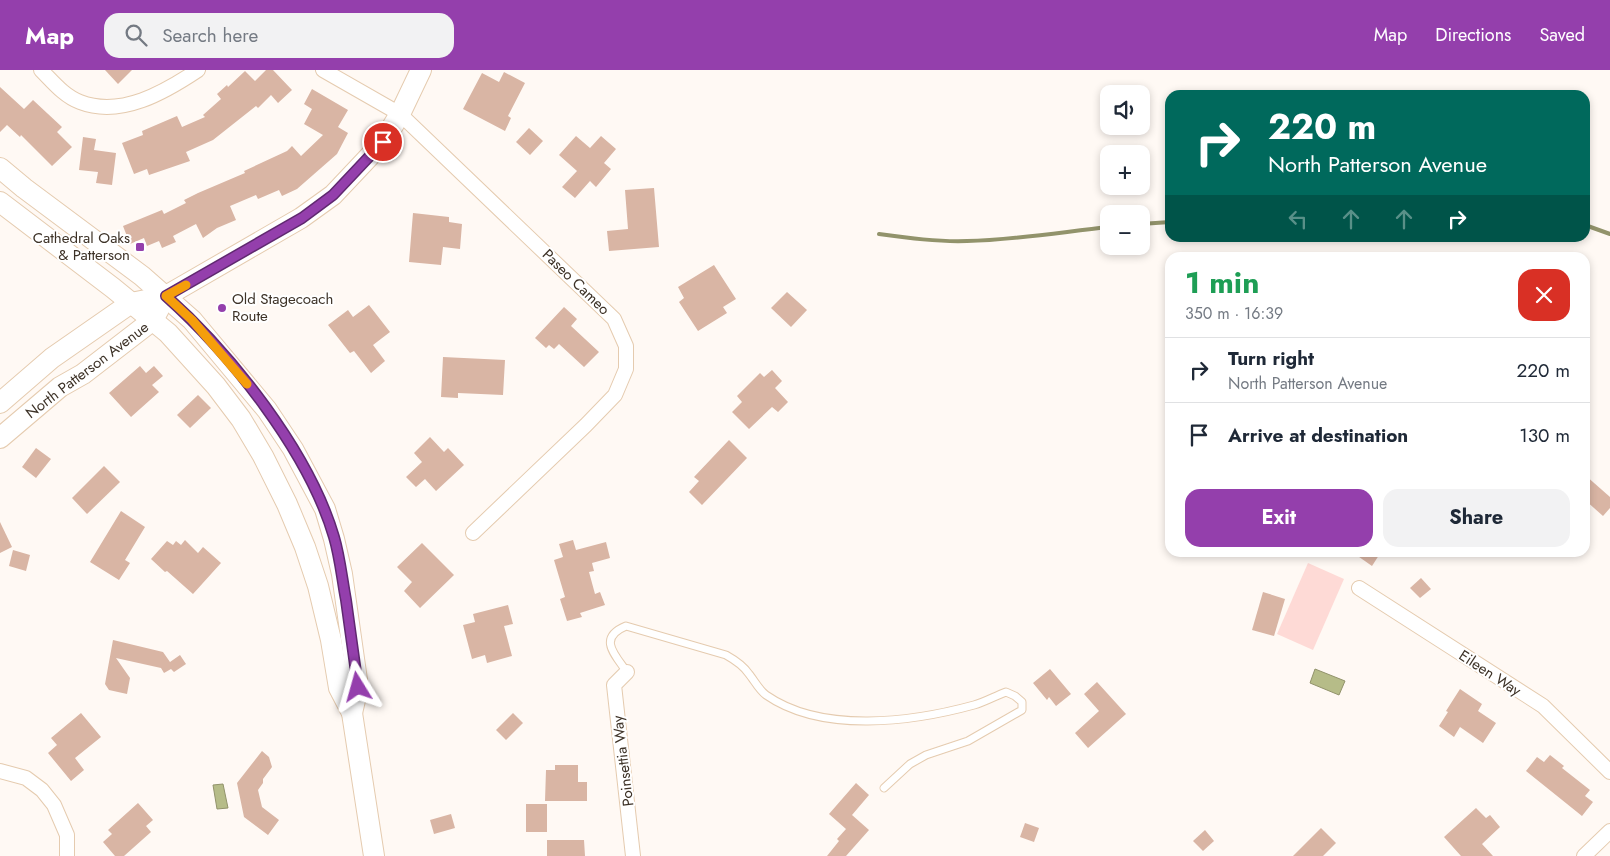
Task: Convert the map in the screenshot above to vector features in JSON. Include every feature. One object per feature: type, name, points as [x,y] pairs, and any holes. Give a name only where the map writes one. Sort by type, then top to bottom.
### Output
[{"type":"main road","name":"North Patterson Avenue","points":[[0,403],[52,358],[131,303],[166,296],[302,218],[333,195],[383,142],[400,114],[421,70]]},
{"type":"main road","points":[[0,168],[142,276],[192,320],[267,410],[293,449],[325,509],[334,538],[342,574],[358,687],[352,713]]},
{"type":"main road","points":[[0,202],[168,333],[216,386],[241,419],[263,456],[288,504],[305,547],[320,595],[331,640],[339,688],[352,713],[374,856]]},
{"type":"main road","name":"North Patterson Avenue","points":[[0,438],[60,387],[84,374],[153,320],[166,296]]},
{"type":"street","points":[[41,70],[63,92],[80,102],[107,108],[134,103],[154,95],[198,70]]},
{"type":"street","name":"Paseo Cameo","points":[[323,70],[400,114],[614,319],[626,346],[626,369],[615,395],[473,533]]},
{"type":"street","name":"Eileen Way","points":[[1358,588],[1543,706],[1610,772]]},
{"type":"street","name":"Poinsettia Way","points":[[627,672],[614,685],[633,856]]},
{"type":"street","points":[[0,771],[26,778],[42,790],[54,805],[67,835],[67,856]]},
{"type":"street","points":[[1584,856],[1610,831]]},
{"type":"lane","points":[[627,672],[610,648],[610,640],[614,633],[626,626],[726,655],[740,663],[764,694],[806,714],[856,720],[895,720],[929,715],[976,704],[1006,692],[1022,702],[1022,710],[1010,718],[968,740],[926,755],[910,764],[884,788]]},
{"type":"shaded area","points":[[1308,563],[1344,579],[1313,650],[1277,634]]},
{"type":"shaded area","points":[[1315,669],[1345,681],[1339,695],[1310,683]]},
{"type":"shaded area","points":[[223,784],[228,808],[217,809],[213,785]]},
{"type":"building","points":[[105,70],[132,70],[118,84]]},
{"type":"building","points":[[266,70],[273,70],[292,90],[278,103],[271,95],[258,108],[256,106],[213,140],[186,152],[190,161],[149,175],[147,169],[134,174],[122,143],[143,135],[142,131],[177,116],[182,127],[205,117],[203,115],[221,99],[217,94],[227,85],[228,87],[245,71],[255,81]]},
{"type":"building","points":[[504,72],[525,83],[508,116],[511,118],[505,131],[463,109],[482,73],[499,82]]},
{"type":"building","points":[[0,87],[24,109],[33,100],[62,127],[57,132],[72,147],[52,166],[21,135],[20,137],[7,125],[0,132]]},
{"type":"building","points":[[312,89],[348,110],[338,127],[348,133],[337,154],[297,189],[282,196],[279,190],[258,199],[256,195],[230,206],[236,220],[217,228],[203,238],[196,224],[173,236],[176,242],[162,248],[159,241],[147,246],[144,238],[130,244],[123,226],[162,210],[164,214],[186,203],[184,200],[245,173],[244,171],[287,151],[292,146],[301,156],[323,135],[304,124],[312,109],[304,104]]},
{"type":"building","points":[[529,128],[543,141],[530,155],[516,142]]},
{"type":"building","points":[[576,136],[590,148],[601,136],[616,149],[604,163],[611,169],[596,187],[590,181],[575,198],[562,187],[577,171],[559,155]]},
{"type":"building","points":[[83,137],[96,139],[94,150],[116,153],[112,185],[96,183],[98,172],[79,170]]},
{"type":"building","points":[[654,188],[659,247],[609,251],[607,231],[628,229],[625,190]]},
{"type":"building","points":[[413,213],[449,217],[449,222],[462,224],[460,249],[443,247],[441,265],[409,262]]},
{"type":"building","points":[[714,265],[736,299],[723,307],[727,313],[698,331],[679,302],[684,298],[678,287]]},
{"type":"building","points":[[787,292],[807,310],[791,327],[771,308]]},
{"type":"building","points":[[369,305],[390,332],[373,345],[385,361],[371,373],[354,351],[350,353],[328,325],[348,310],[353,317]]},
{"type":"building","points":[[564,307],[577,319],[571,326],[599,352],[584,367],[559,344],[554,349],[549,345],[546,348],[535,338]]},
{"type":"building","points":[[443,357],[505,360],[503,395],[458,393],[458,398],[441,397]]},
{"type":"building","points":[[140,366],[146,373],[154,366],[163,376],[152,385],[159,392],[131,417],[109,393]]},
{"type":"building","points":[[772,370],[782,381],[775,388],[788,402],[778,412],[772,407],[749,429],[732,412],[742,402],[737,396],[760,373],[764,377]]},
{"type":"building","points":[[198,395],[211,408],[190,428],[177,415]]},
{"type":"building","points":[[430,437],[444,452],[448,448],[464,465],[436,491],[425,479],[416,487],[406,477],[422,462],[414,453]]},
{"type":"building","points":[[729,440],[747,458],[702,505],[689,492],[699,481],[694,477]]},
{"type":"building","points":[[36,448],[51,459],[36,478],[22,467]]},
{"type":"building","points":[[104,466],[120,482],[87,514],[72,498]]},
{"type":"building","points":[[1590,479],[1610,497],[1610,508],[1603,516],[1590,504]]},
{"type":"building","points":[[121,511],[145,527],[125,560],[130,563],[119,580],[90,562]]},
{"type":"building","points":[[0,522],[12,547],[0,553]]},
{"type":"building","points":[[185,540],[198,553],[203,547],[221,563],[193,594],[151,559],[167,541],[173,545],[176,541],[181,545]]},
{"type":"building","points":[[573,540],[576,550],[606,542],[610,558],[592,563],[594,571],[589,572],[595,594],[600,592],[605,605],[580,613],[582,617],[567,621],[560,599],[565,597],[554,560],[563,557],[559,544]]},
{"type":"building","points":[[422,543],[454,575],[420,608],[404,591],[412,582],[397,567]]},
{"type":"building","points":[[13,550],[30,555],[26,571],[9,566]]},
{"type":"building","points":[[1359,557],[1378,557],[1372,566]]},
{"type":"building","points":[[1421,578],[1431,589],[1420,598],[1410,588]]},
{"type":"building","points":[[1263,592],[1285,599],[1274,636],[1252,630]]},
{"type":"building","points":[[508,605],[513,624],[504,626],[512,656],[487,663],[485,655],[472,659],[463,625],[475,622],[473,614]]},
{"type":"building","points":[[113,640],[163,652],[170,662],[180,655],[186,664],[174,672],[171,669],[164,673],[161,668],[116,658],[130,678],[127,694],[109,690],[105,684]]},
{"type":"building","points":[[1050,669],[1071,694],[1056,706],[1049,697],[1047,700],[1033,683]]},
{"type":"building","points":[[1097,682],[1126,714],[1088,748],[1075,733],[1099,711],[1084,694]]},
{"type":"building","points":[[1460,689],[1482,704],[1478,711],[1496,723],[1483,743],[1460,727],[1454,737],[1439,726]]},
{"type":"building","points":[[81,713],[101,737],[75,758],[84,770],[71,781],[48,753],[57,745],[51,738]]},
{"type":"building","points":[[513,713],[523,723],[506,740],[496,730]]},
{"type":"building","points":[[262,751],[269,757],[272,767],[258,790],[262,807],[279,820],[268,835],[244,817],[237,783]]},
{"type":"building","points":[[1550,755],[1564,766],[1562,768],[1590,790],[1585,796],[1593,802],[1582,816],[1526,771],[1537,757],[1544,762]]},
{"type":"building","points":[[555,765],[578,765],[578,782],[587,782],[587,801],[545,801],[546,770],[555,770]]},
{"type":"building","points":[[856,783],[869,795],[852,815],[869,830],[846,856],[827,856],[839,841],[837,839],[846,829],[829,814]]},
{"type":"building","points":[[138,803],[153,820],[146,826],[151,832],[124,856],[115,856],[103,842],[112,834],[108,830]]},
{"type":"building","points":[[526,804],[547,804],[547,832],[526,832]]},
{"type":"building","points":[[1476,808],[1486,818],[1490,815],[1500,827],[1482,844],[1493,856],[1461,856],[1444,837]]},
{"type":"building","points":[[451,814],[455,828],[434,834],[430,820]]},
{"type":"building","points":[[1025,823],[1039,828],[1034,842],[1020,837]]},
{"type":"building","points":[[1321,828],[1336,843],[1323,856],[1293,856]]},
{"type":"building","points":[[1205,830],[1214,841],[1203,851],[1193,841]]},
{"type":"building","points":[[547,840],[584,840],[585,856],[547,856]]},
{"type":"waterway","points":[[1150,223],[1165,222]]},
{"type":"waterway","points":[[1590,227],[1610,234]]},
{"type":"waterway","points":[[879,234],[934,240],[967,241],[1100,228]]},
{"type":"slow traffic","points":[[186,285],[166,296],[192,320],[247,384]]},
{"type":"place","name":"Cathedral Oaks & Patterson","points":[[140,247]]},
{"type":"place","name":"Old Stagecoach Route","points":[[222,308]]},
{"type":"route","points":[[358,687],[342,574],[334,538],[325,509],[309,476],[267,410],[192,320],[166,296],[302,218],[333,195],[383,142]]}]
